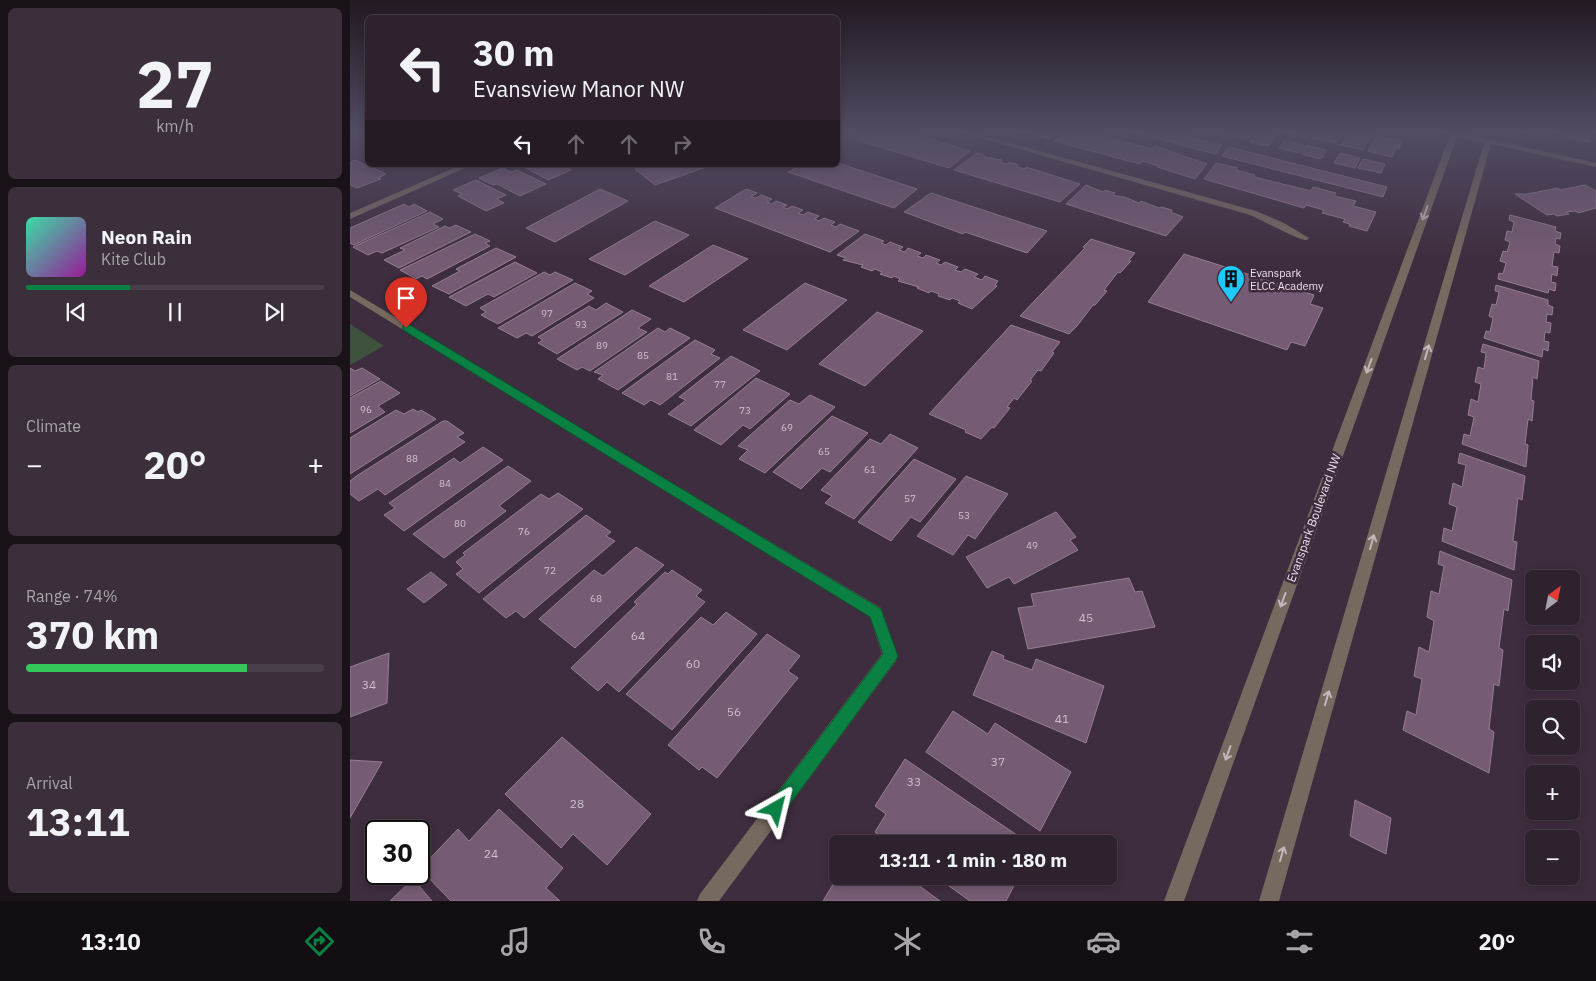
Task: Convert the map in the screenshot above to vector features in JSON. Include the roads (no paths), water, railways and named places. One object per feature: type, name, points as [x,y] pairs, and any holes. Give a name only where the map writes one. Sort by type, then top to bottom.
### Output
[{"type":"street","points":[[350,216],[447,174]]},
{"type":"street","points":[[1113,174],[1253,213],[1281,225],[1304,238]]},
{"type":"street","name":"Evanspark Boulevard NW","points":[[1174,901],[1435,174]]},
{"type":"street","points":[[1269,901],[1479,174]]},
{"type":"street","points":[[350,293],[876,613],[890,656],[707,901]]},
{"type":"place","name":"Evanspark ELCC Academy","points":[[1231,303]]}]
